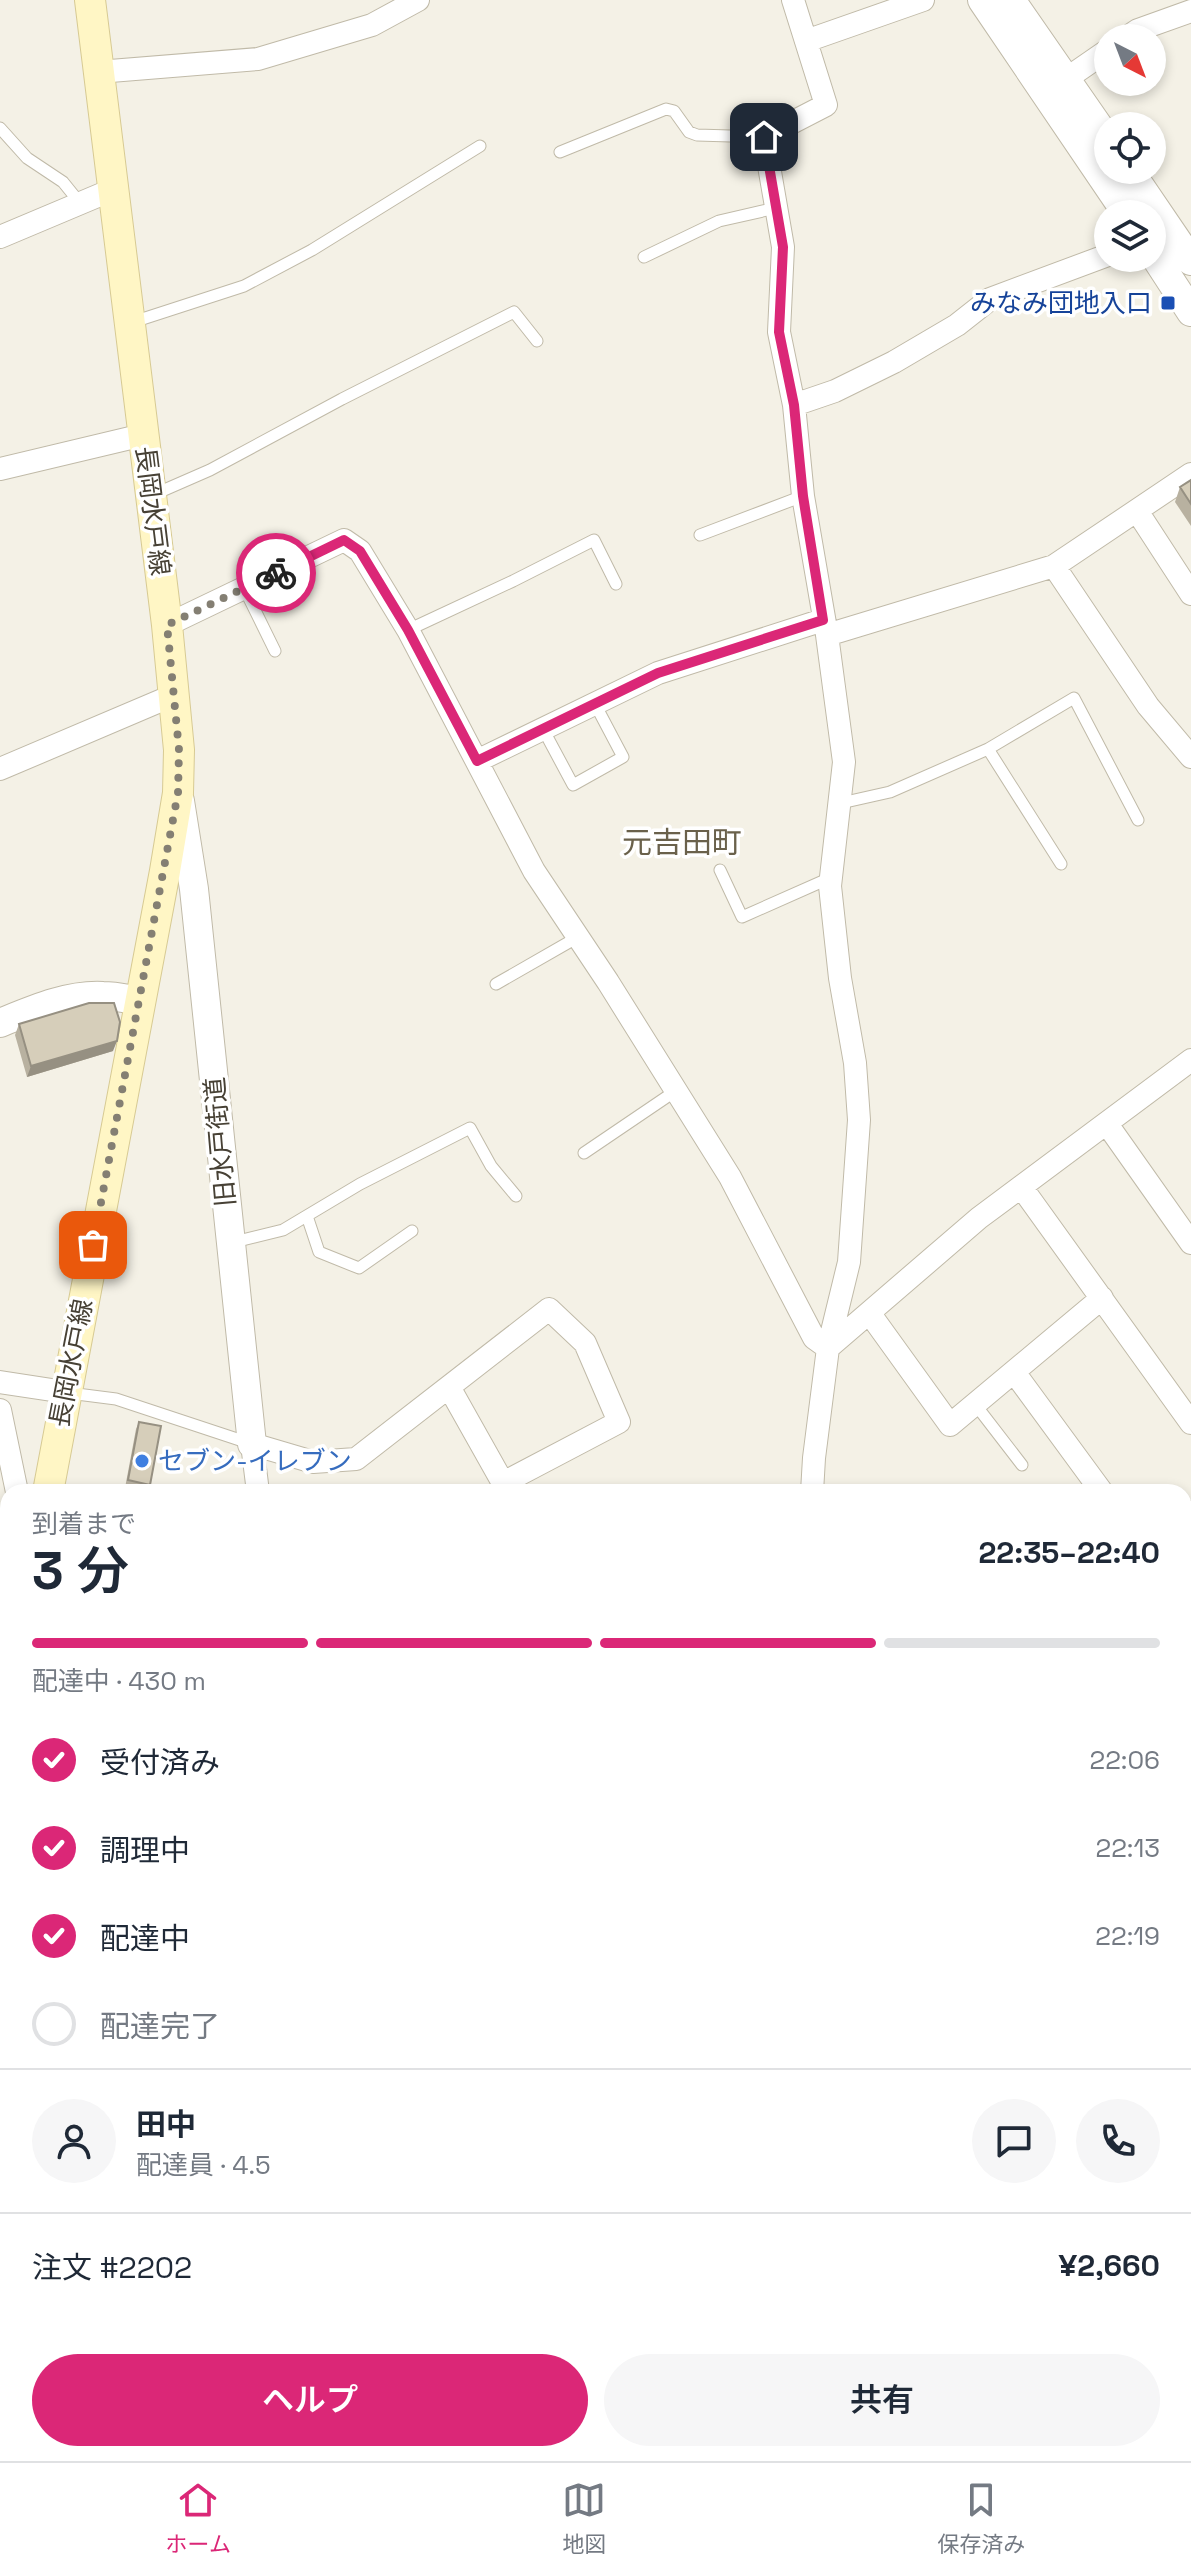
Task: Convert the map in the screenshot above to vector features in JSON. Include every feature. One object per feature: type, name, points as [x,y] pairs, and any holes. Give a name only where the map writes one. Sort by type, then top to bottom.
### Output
[{"type":"main road","name":"長岡水戸線","points":[[49,1484],[178,793],[179,750],[167,625],[90,0]]},
{"type":"street","points":[[98,72],[258,59],[372,25],[418,0]]},
{"type":"street","points":[[793,0],[826,105],[764,137],[783,247],[779,332],[794,405],[803,496],[844,762],[831,878],[838,963],[855,1063],[859,1120],[849,1262],[828,1348],[812,1484]]},
{"type":"street","points":[[806,41],[923,0]]},
{"type":"street","points":[[982,0],[1118,200]]},
{"type":"street","points":[[1011,0],[1094,120]]},
{"type":"street","points":[[1155,24],[1191,11]]},
{"type":"street","points":[[1066,79],[1094,60]]},
{"type":"street","points":[[1139,184],[1191,261]]},
{"type":"street","points":[[0,237],[114,189]]},
{"type":"street","points":[[794,405],[835,391],[894,362],[957,325],[990,299],[1094,260]]},
{"type":"street","points":[[1165,272],[1191,312]]},
{"type":"street","points":[[0,469],[143,435]]},
{"type":"street","points":[[477,761],[658,673],[1054,566],[1191,474]]},
{"type":"street","points":[[1137,511],[1191,594]]},
{"type":"street","points":[[167,625],[344,540],[360,551],[408,630],[534,871],[730,1177],[814,1338],[828,1348]]},
{"type":"street","points":[[1054,566],[1148,706],[1191,757]]},
{"type":"street","points":[[0,769],[174,695]]},
{"type":"street","name":"旧水戸街道","points":[[178,793],[194,889],[229,1243],[257,1484]]},
{"type":"street","points":[[0,1023],[84,997],[141,1001]]},
{"type":"street","points":[[828,1348],[979,1218],[1191,1060]]},
{"type":"street","points":[[1107,1124],[1191,1243]]},
{"type":"street","points":[[1022,1188],[1188,1411]]},
{"type":"street","points":[[870,1314],[950,1425],[1102,1298]]},
{"type":"street","points":[[252,1444],[313,1462],[356,1459],[549,1309],[585,1343],[619,1422],[503,1483],[449,1387]]},
{"type":"street","points":[[1014,1372],[1096,1484]]},
{"type":"street","points":[[0,1382],[65,1392]]},
{"type":"street","points":[[0,1410],[11,1482]]},
{"type":"lane","points":[[560,152],[666,109],[679,115],[689,132],[697,135],[764,137]]},
{"type":"lane","points":[[0,128],[27,158],[63,182],[81,204]]},
{"type":"lane","points":[[129,323],[244,286],[312,250],[480,146]]},
{"type":"lane","points":[[644,257],[719,221],[776,208]]},
{"type":"lane","points":[[151,496],[210,470],[514,312],[537,341]]},
{"type":"lane","points":[[700,535],[803,496]]},
{"type":"lane","points":[[408,630],[594,540],[616,584]]},
{"type":"lane","points":[[244,588],[275,651]]},
{"type":"lane","points":[[841,803],[890,792],[988,749],[1074,698],[1138,820]]},
{"type":"lane","points":[[543,729],[573,785],[623,757],[595,704]]},
{"type":"lane","points":[[988,749],[1061,864]]},
{"type":"lane","points":[[720,870],[742,917],[831,878]]},
{"type":"lane","points":[[496,984],[578,937]]},
{"type":"lane","points":[[584,1153],[674,1092]]},
{"type":"lane","points":[[229,1243],[283,1230],[360,1184],[470,1128],[491,1166],[516,1196]]},
{"type":"lane","points":[[307,1216],[319,1252],[359,1268],[412,1231]]},
{"type":"lane","points":[[65,1392],[116,1399],[252,1444]]},
{"type":"lane","points":[[975,1404],[1022,1465]]},
{"type":"building","points":[[1191,480],[1191,504],[1180,487]]},
{"type":"building","points":[[89,1003],[114,1003],[120,1022],[117,1041],[31,1066],[19,1024]]},
{"type":"building","name":"セブン-イレブン","points":[[139,1422],[161,1426],[150,1484],[128,1480]]},
{"type":"way so far","points":[[93,1245],[178,793],[179,750],[167,625],[276,573]]},
{"type":"place","name":"みなみ団地入口","points":[[1168,303]]},
{"type":"place","name":"セブン-イレブン","points":[[142,1461]]},
{"type":"district","name":"元吉田町","points":[[682,843]]},
{"type":"route","points":[[276,573],[344,540],[360,551],[408,630],[477,761],[658,673],[823,620],[803,496],[794,405],[779,332],[783,247],[764,137]]}]
